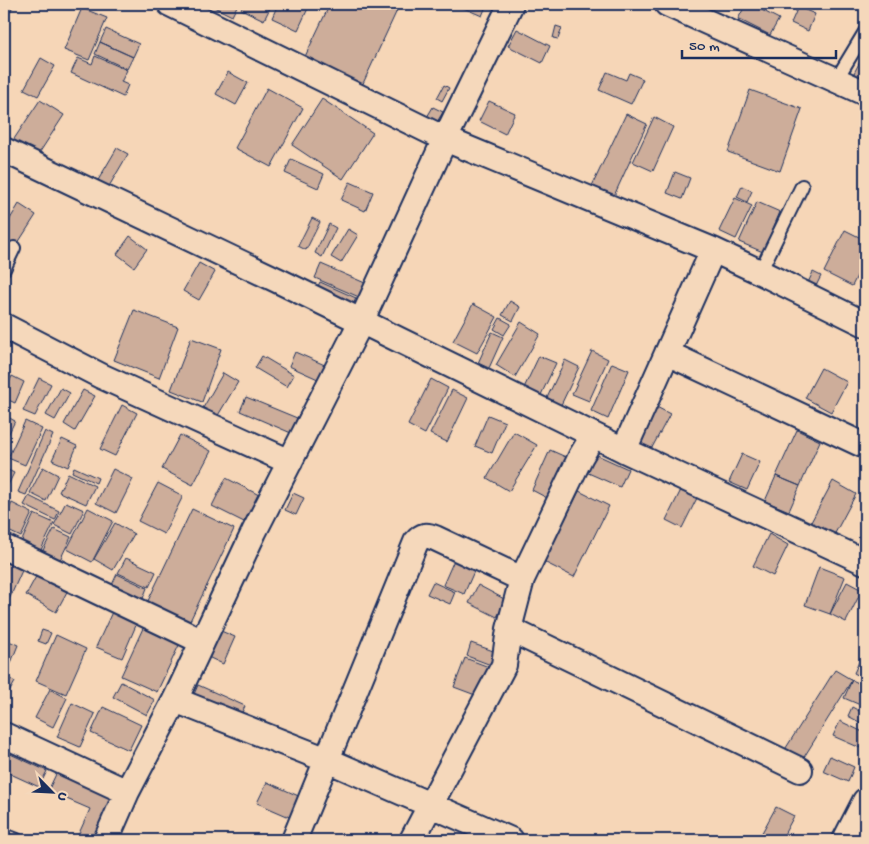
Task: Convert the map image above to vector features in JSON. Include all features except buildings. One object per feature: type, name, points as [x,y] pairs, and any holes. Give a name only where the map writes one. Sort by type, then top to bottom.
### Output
[{"type":"street","points":[[170,4],[445,140],[713,250],[865,324]]},
{"type":"street","points":[[106,840],[127,792],[174,700],[254,532],[361,322],[445,140],[511,4]]},
{"type":"street","points":[[667,4],[865,93]]},
{"type":"street","points":[[4,150],[593,436],[865,562]]},
{"type":"street","points":[[624,450],[713,250]]},
{"type":"street","points":[[4,326],[101,376],[290,462]]},
{"type":"street","points":[[667,353],[865,446]]},
{"type":"street","points":[[412,840],[504,664],[509,629],[522,579],[581,456],[593,436]]},
{"type":"street","points":[[294,840],[416,542],[421,537],[428,535],[522,579]]},
{"type":"street","points":[[4,547],[202,641]]},
{"type":"street","points":[[509,629],[800,770]]},
{"type":"street","points":[[174,700],[327,760],[511,840]]},
{"type":"street","points":[[4,734],[127,792]]},
{"type":"street","points":[[846,840],[865,800]]},
{"type":"lane","points":[[836,80],[865,32]]},
{"type":"lane","points":[[760,272],[802,186]]},
{"type":"lane","points":[[4,268],[14,248]]},
{"type":"lane","points":[[4,835],[17,840]]}]
